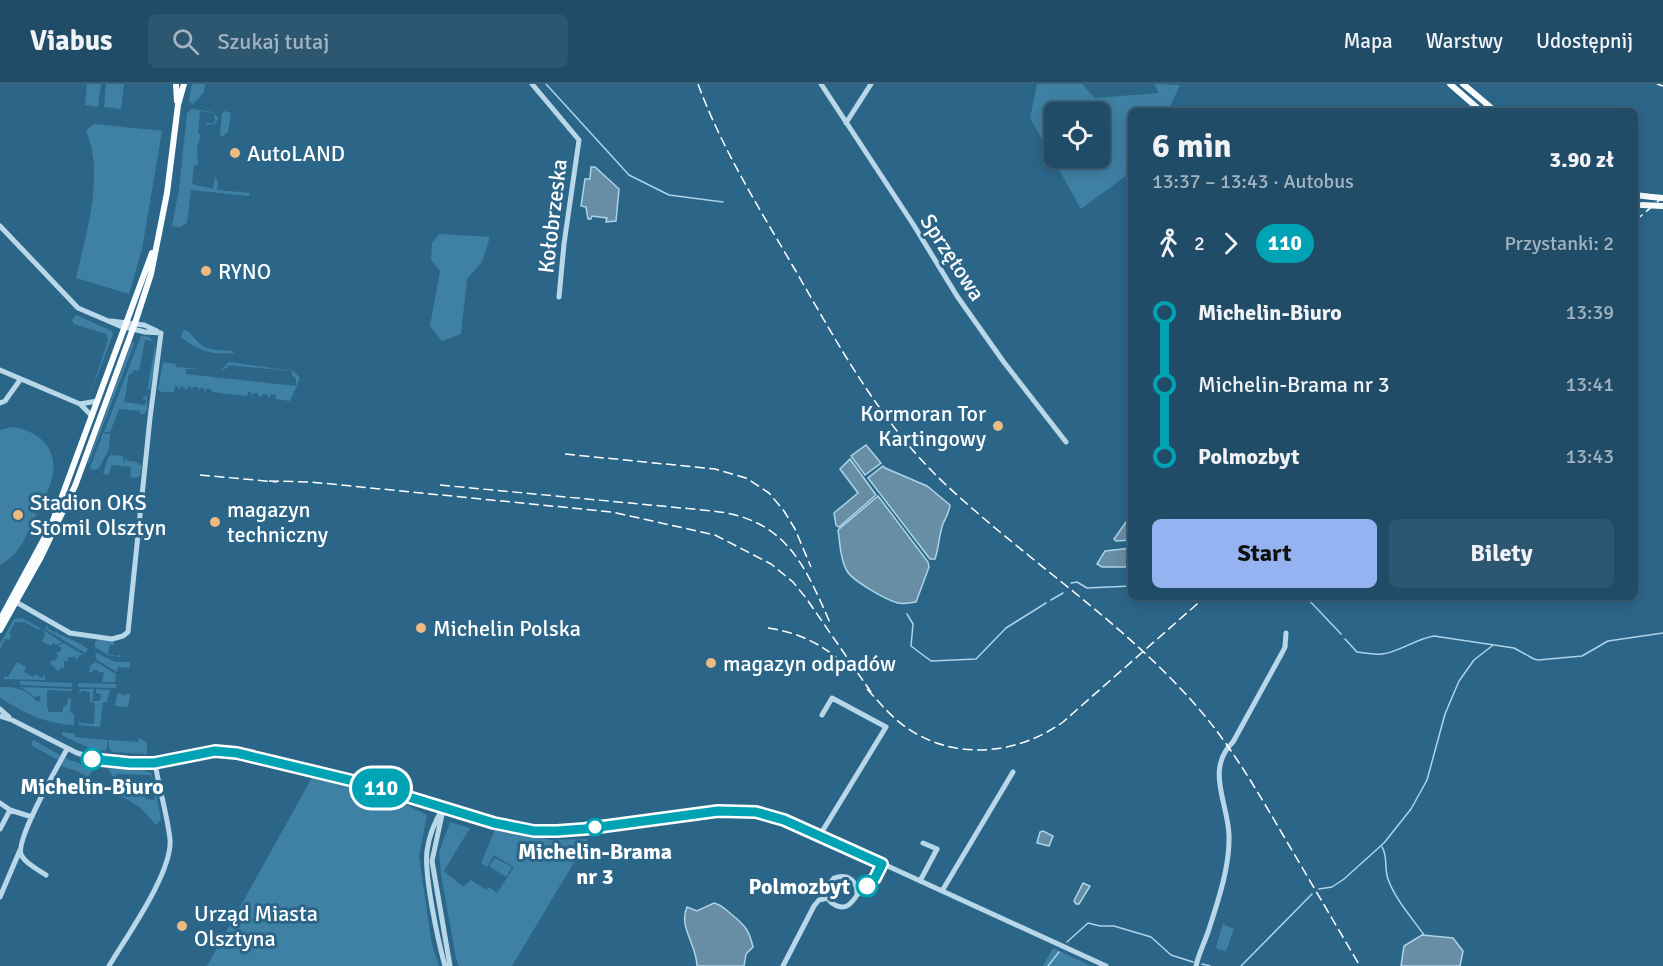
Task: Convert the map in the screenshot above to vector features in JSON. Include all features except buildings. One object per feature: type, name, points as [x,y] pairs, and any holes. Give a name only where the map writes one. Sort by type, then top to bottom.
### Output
[{"type":"main road","points":[[176,84],[178,105]]},
{"type":"main road","points":[[0,630],[47,545],[76,484],[134,326],[151,274],[167,193],[178,105],[184,84]]},
{"type":"main road","points":[[1450,84],[1478,108]]},
{"type":"main road","points":[[1463,84],[1491,108]]},
{"type":"main road","points":[[1638,195],[1663,198]]},
{"type":"main road","points":[[1639,204],[1663,206]]},
{"type":"main road","points":[[0,620],[51,525],[156,242]]},
{"type":"street","name":"Kołobrzeska","points":[[532,84],[579,140],[559,297]]},
{"type":"street","name":"Sprzętowa","points":[[821,84],[913,224],[957,296],[1003,361],[1066,442]]},
{"type":"street","points":[[846,123],[871,84]]},
{"type":"street","points":[[0,226],[78,308],[92,316],[161,333],[162,340],[150,418],[128,632],[112,639],[70,633],[16,602]]},
{"type":"street","points":[[162,340],[170,342]]},
{"type":"street","points":[[0,370],[80,404],[92,416]]},
{"type":"street","points":[[0,403],[5,401],[20,380]]},
{"type":"street","points":[[80,404],[98,401]]},
{"type":"street","points":[[1196,966],[1218,899],[1228,847],[1229,834],[1219,778],[1220,761],[1224,751],[1233,742],[1282,653],[1286,633]]},
{"type":"street","points":[[820,835],[886,727],[832,698],[822,715]]},
{"type":"street","points":[[0,709],[12,720]]},
{"type":"street","points":[[0,716],[67,748],[100,760],[154,763],[215,751],[237,753],[366,784],[519,829],[557,831],[718,811],[745,810],[784,820],[820,835],[1106,966]]},
{"type":"street","points":[[0,897],[32,817],[67,748]]},
{"type":"street","points":[[109,966],[168,862],[170,840],[154,763]]},
{"type":"street","points":[[942,891],[1013,772]]},
{"type":"street","points":[[0,803],[10,810],[32,817]]},
{"type":"street","points":[[443,808],[436,819],[426,858],[445,966]]},
{"type":"street","points":[[443,808],[432,861],[450,966]]},
{"type":"street","points":[[0,829],[10,810]]},
{"type":"street","points":[[920,881],[937,849],[923,843]]},
{"type":"street","points":[[21,848],[21,855],[46,875]]},
{"type":"street","points":[[856,895],[875,878],[882,864]]},
{"type":"street","points":[[844,876],[856,885],[856,895],[853,902],[846,906],[837,906],[828,898],[828,884],[834,878],[844,876]]},
{"type":"street","points":[[856,885],[866,886]]},
{"type":"street","points":[[783,966],[814,906],[819,900],[828,898]]},
{"type":"shaded area","points":[[87,84],[101,84],[98,107],[85,105]]},
{"type":"shaded area","points":[[106,84],[124,84],[121,109],[104,107]]},
{"type":"shaded area","points":[[192,84],[205,84],[204,92],[193,104],[189,101]]},
{"type":"shaded area","points":[[1037,84],[1082,84],[1095,98],[1159,93],[1154,84],[1180,85],[1169,108],[1128,108],[1128,174],[1081,209],[1058,168],[1110,168],[1110,102],[1044,102],[1044,143],[1030,118]]},
{"type":"shaded area","points":[[192,109],[214,113],[200,111],[198,133],[201,135],[197,148],[198,164],[194,166],[192,184],[213,189],[215,177],[218,183],[217,190],[250,193],[249,196],[191,190],[187,223],[180,227],[172,226],[179,189],[187,113]]},
{"type":"shaded area","points":[[225,111],[231,113],[228,132],[222,137],[220,134],[222,114]]},
{"type":"shaded area","points":[[214,113],[218,118],[216,123],[207,125],[206,123],[215,121]]},
{"type":"shaded area","points":[[94,124],[162,131],[142,249],[129,294],[76,278],[92,205],[94,166],[86,131]]},
{"type":"shaded area","points":[[591,167],[595,167],[619,189],[616,221],[606,222],[607,218],[592,216],[588,219],[586,207],[581,206],[585,179],[590,179]]},
{"type":"shaded area","points":[[439,234],[490,237],[482,262],[467,279],[461,334],[442,341],[430,326],[440,271],[431,260],[432,243]]},
{"type":"shaded area","points":[[76,315],[112,331],[113,334],[89,398],[108,340],[106,334],[74,324],[72,320]]},
{"type":"shaded area","points":[[183,330],[188,331],[207,348],[234,353],[220,354],[199,349],[181,337]]},
{"type":"shaded area","points":[[141,336],[149,337],[153,342],[145,340],[139,371],[133,370],[132,374],[129,374],[124,402],[145,405],[146,400],[143,397],[147,396],[147,410],[144,414],[140,414],[140,411],[119,409],[110,432],[104,432]]},
{"type":"shaded area","points":[[132,342],[134,344],[88,465],[88,461]]},
{"type":"shaded area","points":[[155,347],[155,366],[150,390],[146,387],[148,387]]},
{"type":"shaded area","points":[[163,362],[176,364],[176,367],[201,369],[186,369],[186,374],[296,386],[296,378],[292,375],[292,371],[228,365],[227,368],[221,370],[229,362],[293,371],[300,378],[290,401],[276,399],[276,395],[271,394],[269,398],[267,394],[261,397],[258,393],[252,396],[251,392],[248,392],[247,396],[212,392],[207,388],[205,392],[204,388],[198,391],[198,387],[193,387],[192,390],[188,386],[187,390],[182,386],[178,389],[175,385],[174,392],[162,392],[158,390]]},
{"type":"shaded area","name":"Stadion OKS Stomil Olsztyn","points":[[11,427],[31,433],[46,444],[51,452],[53,471],[48,491],[22,544],[13,556],[0,565],[0,430]]},
{"type":"shaded area","points":[[103,433],[110,434],[109,449],[99,468],[94,470],[90,468]]},
{"type":"shaded area","points":[[866,445],[881,463],[865,475],[851,456]]},
{"type":"shaded area","points":[[112,454],[112,457],[113,455],[123,456],[124,463],[126,458],[142,466],[140,476],[130,477],[131,467],[111,465],[109,475],[103,474],[108,458]]},
{"type":"shaded area","points":[[850,459],[876,495],[839,527],[836,525],[834,513],[858,493],[840,469]]},
{"type":"shaded area","points":[[883,466],[927,486],[950,505],[935,559],[930,559],[868,478]]},
{"type":"shaded area","points":[[878,496],[928,562],[929,567],[916,602],[898,603],[886,598],[856,580],[845,567],[838,530]]},
{"type":"shaded area","points":[[1128,519],[1128,540],[1116,541],[1114,539]]},
{"type":"shaded area","points":[[1128,548],[1128,567],[1102,567],[1097,564],[1105,551]]},
{"type":"shaded area","points":[[22,618],[40,628],[39,630],[24,622],[15,622],[9,633],[11,635],[9,640],[5,639],[0,649],[0,644],[14,619]]},
{"type":"shaded area","points":[[48,624],[47,628],[56,633],[58,631],[58,634],[88,649],[85,653],[45,629]]},
{"type":"shaded area","points":[[43,630],[62,642],[57,645],[53,643],[51,646],[42,641],[45,635]]},
{"type":"shaded area","points":[[99,639],[114,641],[114,645],[110,645],[108,654],[118,656],[121,653],[120,657],[108,655],[95,647]]},
{"type":"shaded area","points":[[63,643],[84,655],[80,655],[76,661],[75,657],[68,657],[68,661],[64,661],[64,668],[58,671],[50,663],[52,660],[55,661],[58,655],[56,652],[60,652],[62,648],[58,646]]},
{"type":"shaded area","points":[[95,652],[115,662],[130,662],[130,668],[118,667],[117,672],[97,660]]},
{"type":"shaded area","points":[[17,662],[26,667],[24,672],[33,677],[35,674],[41,678],[45,675],[45,680],[4,679],[5,676],[8,677]]},
{"type":"shaded area","points":[[96,662],[116,674],[115,682],[102,682],[104,672],[98,674],[98,670],[93,670],[89,672],[91,665]]},
{"type":"shaded area","points":[[20,681],[72,683],[72,687],[20,685]]},
{"type":"shaded area","points":[[78,683],[116,684],[116,688],[78,687]]},
{"type":"shaded area","points":[[0,687],[21,690],[38,702],[41,699],[40,696],[35,697],[21,687],[72,689],[72,691],[47,690],[47,707],[49,712],[63,712],[68,698],[74,699],[71,700],[70,712],[74,714],[74,725],[43,720],[27,713],[0,698]]},
{"type":"shaded area","points":[[80,689],[94,689],[92,701],[100,701],[101,694],[96,693],[96,689],[110,690],[107,702],[103,702],[100,727],[79,725],[79,721],[94,724],[95,703],[90,702],[90,692],[82,691],[79,694]]},
{"type":"shaded area","points":[[119,693],[126,696],[130,694],[128,707],[115,706]]},
{"type":"shaded area","points":[[62,732],[75,734],[75,737],[108,740],[106,751],[78,743],[62,735]]},
{"type":"shaded area","points":[[139,738],[147,743],[147,754],[112,752],[109,747],[109,740],[138,742]]},
{"type":"shaded area","points":[[33,740],[60,755],[58,760],[31,745]]},
{"type":"shaded area","points":[[65,758],[94,769],[88,777],[61,766]]},
{"type":"shaded area","points":[[108,768],[143,770],[151,773],[153,779],[150,775],[115,774],[119,784],[142,786],[146,799],[155,800],[152,784],[154,784],[161,819],[156,825],[141,808],[118,794],[118,787]]},
{"type":"shaded area","points":[[313,776],[405,804],[427,815],[419,857],[432,945],[439,966],[207,966]]},
{"type":"shaded area","points":[[450,822],[470,828],[444,871],[463,887],[471,880],[486,890],[489,887],[497,893],[514,867],[494,855],[487,867],[481,863],[495,830],[551,840],[588,839],[512,966],[459,966],[441,875],[439,852]]},
{"type":"shaded area","points":[[1043,831],[1053,836],[1049,846],[1037,843],[1040,832]]},
{"type":"shaded area","points":[[495,858],[512,867],[506,877],[489,866]]},
{"type":"shaded area","points":[[1083,883],[1090,886],[1079,904],[1076,904],[1074,901]]},
{"type":"shaded area","points":[[714,903],[736,918],[748,932],[753,947],[746,954],[744,966],[697,966],[686,929],[685,914],[687,907],[697,911]]},
{"type":"shaded area","points":[[1223,924],[1234,929],[1226,951],[1216,947]]},
{"type":"shaded area","points":[[1422,935],[1453,938],[1463,951],[1460,966],[1401,966],[1404,946]]},
{"type":"shaded area","points":[[1053,948],[1091,966],[1043,966]]},
{"type":"waterway","points":[[546,84],[629,175],[669,195],[723,202]]},
{"type":"waterway","points":[[1071,583],[1077,582],[1087,588],[1128,586]]},
{"type":"waterway","points":[[1051,600],[1063,593]]},
{"type":"waterway","points":[[1309,600],[1341,634]]},
{"type":"waterway","points":[[907,614],[913,624],[911,646],[931,661],[976,659],[1006,628],[1046,603]]},
{"type":"waterway","points":[[1345,639],[1357,652],[1379,654],[1389,653],[1434,636],[1514,648],[1538,660],[1582,656],[1608,641],[1663,633]]},
{"type":"waterway","points":[[1319,889],[1332,887],[1344,879],[1384,843],[1411,809],[1427,780],[1445,714],[1459,681],[1474,660],[1492,646]]},
{"type":"waterway","points":[[1382,847],[1391,886],[1424,935]]},
{"type":"waterway","points":[[1241,966],[1312,894]]},
{"type":"waterway","points":[[1067,942],[1088,923],[1114,926],[1151,937],[1171,955],[1193,962]]},
{"type":"waterway","points":[[1048,966],[1059,952]]},
{"type":"waterway","points":[[1202,964],[1210,966]]},
{"type":"railway","points":[[698,84],[718,132],[755,201],[861,381],[899,434],[944,483],[1134,643],[1192,701],[1230,749],[1252,783],[1360,966]]},
{"type":"railway","points":[[1657,84],[1663,86]]},
{"type":"railway","points":[[1638,218],[1663,197]]},
{"type":"railway","points":[[565,454],[715,469],[746,478],[769,493],[784,511],[795,529],[811,567]]},
{"type":"railway","points":[[200,475],[277,482]]},
{"type":"railway","points":[[269,481],[311,482],[612,512],[715,535],[771,564],[793,582],[873,695]]},
{"type":"railway","points":[[440,485],[713,511],[738,516],[759,524],[776,535],[790,549],[812,583],[831,625]]},
{"type":"railway","points":[[867,689],[907,728],[926,739],[945,746],[986,750],[1026,742],[1063,722],[1202,600]]},
{"type":"railway","points":[[768,628],[809,640],[828,651],[845,665]]},
{"type":"bus line","name":"110","points":[[92,759],[154,763],[215,751],[237,753],[366,784],[494,823],[534,831],[584,829],[718,811],[745,810],[784,820],[882,864],[875,878],[867,886]]},
{"type":"place","name":"AutoLAND","points":[[235,153]]},
{"type":"place","name":"RYNO","points":[[206,271]]},
{"type":"place","name":"Kormoran Tor Kartingowy","points":[[998,426]]},
{"type":"place","name":"Stadion OKS Stomil Olsztyn","points":[[18,515]]},
{"type":"place","name":"magazyn techniczny","points":[[215,522]]},
{"type":"place","name":"Michelin Polska","points":[[421,628]]},
{"type":"place","name":"magazyn odpadów","points":[[711,663]]},
{"type":"place","name":"Michelin-Biuro","points":[[92,759]]},
{"type":"place","name":"Michelin-Brama nr 3","points":[[595,827]]},
{"type":"place","name":"Polmozbyt","points":[[867,886]]},
{"type":"place","name":"Urząd Miasta Olsztyna","points":[[182,926]]}]
